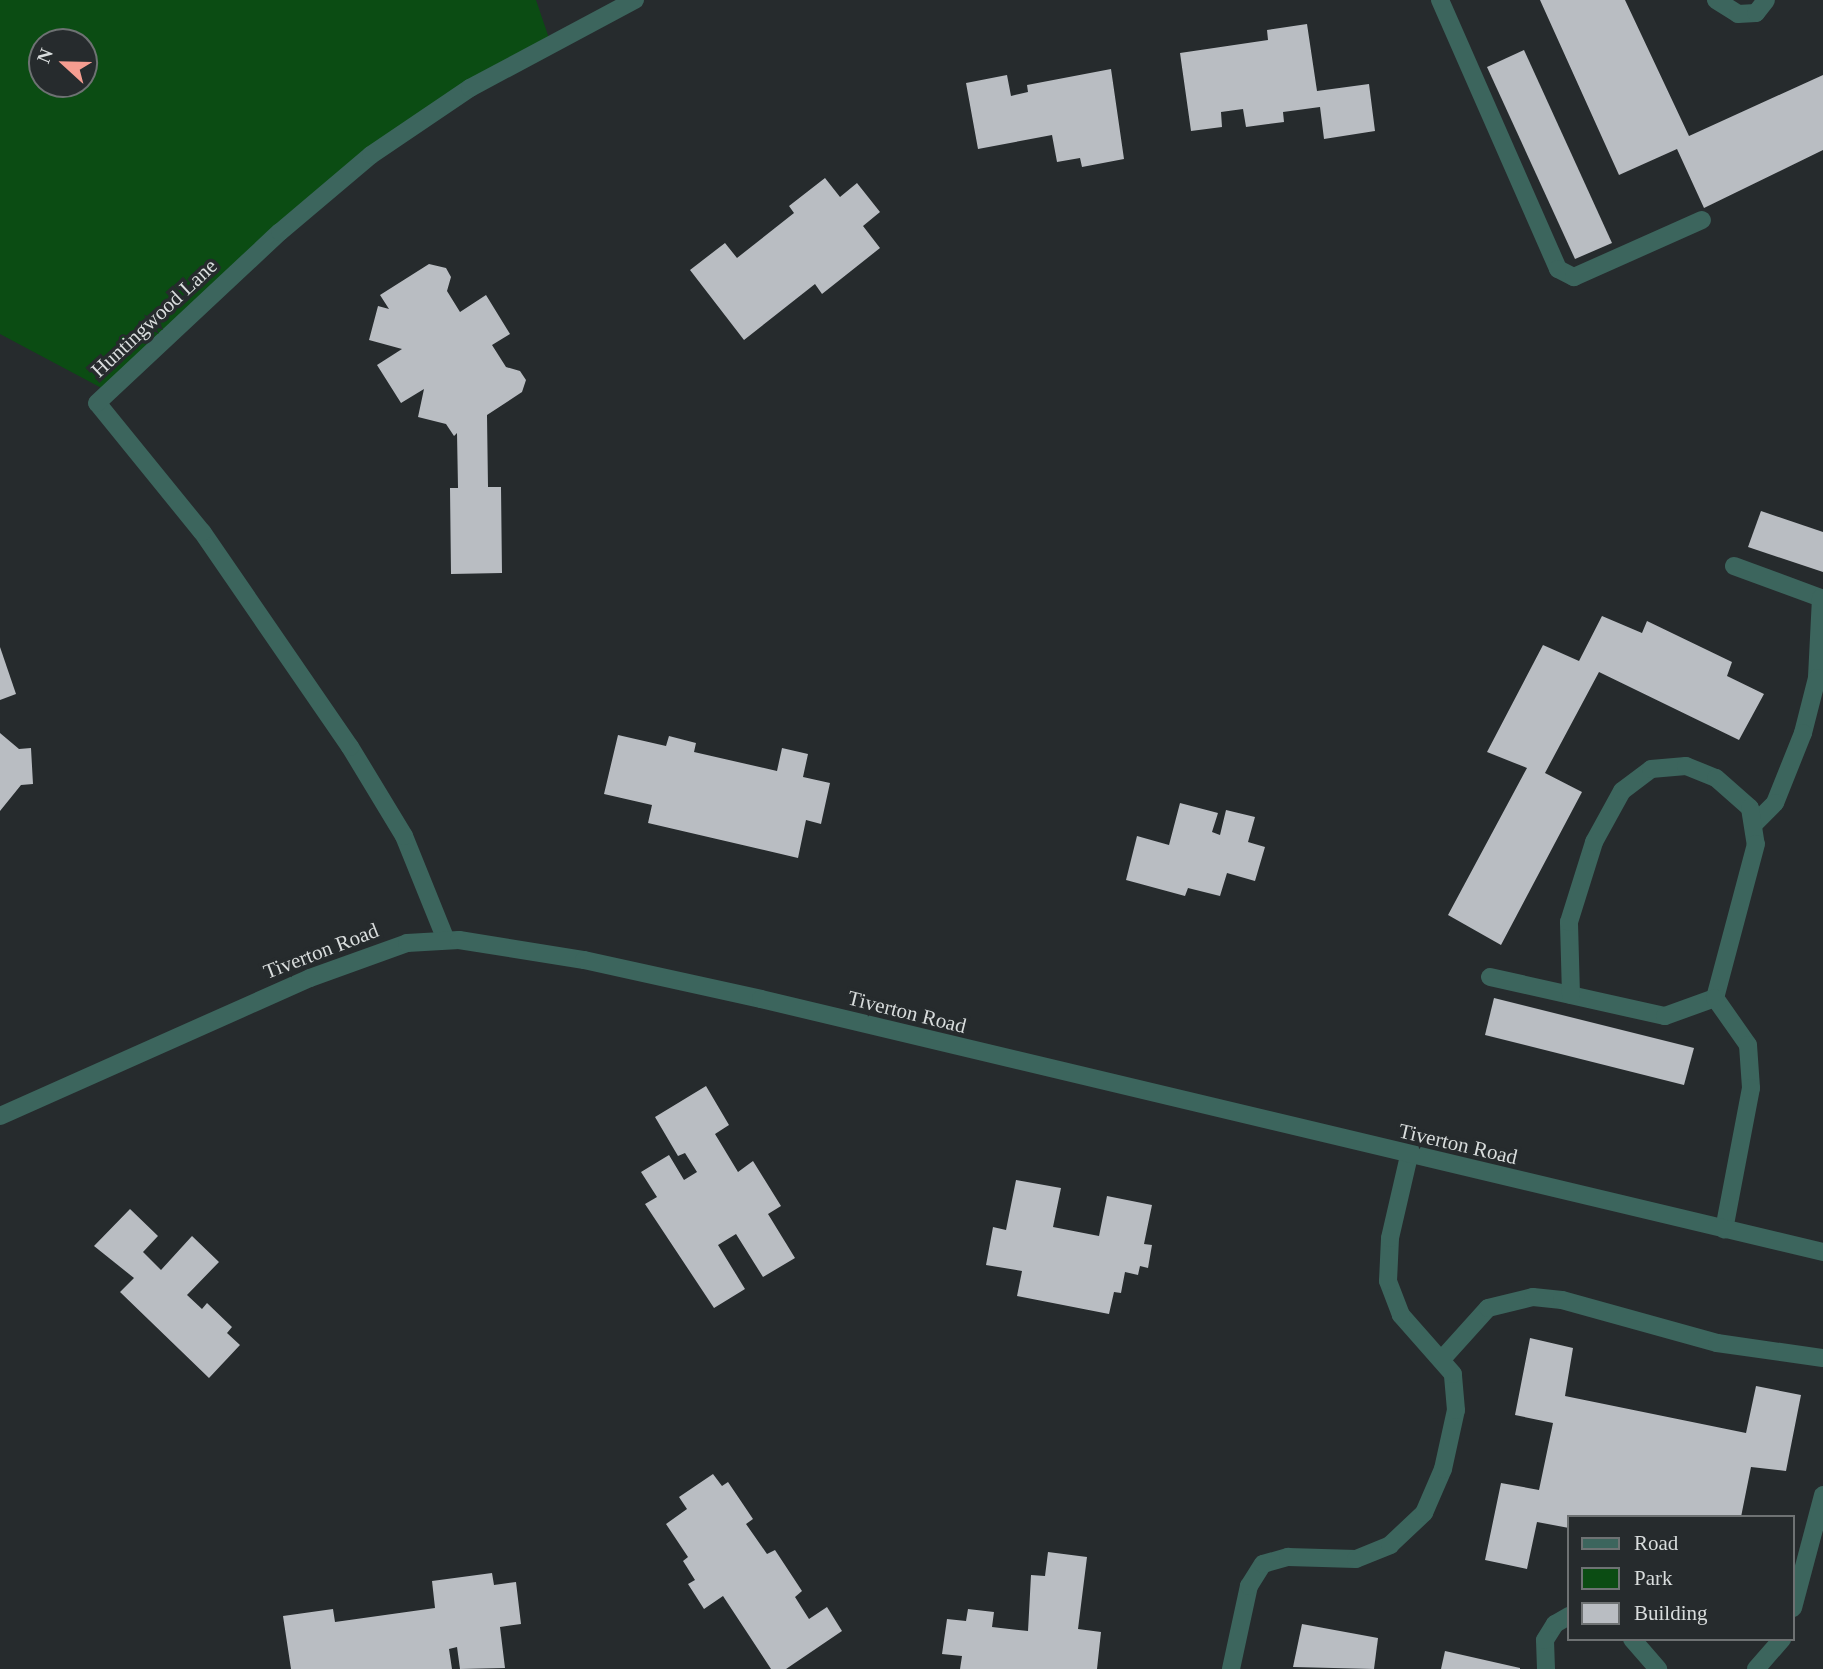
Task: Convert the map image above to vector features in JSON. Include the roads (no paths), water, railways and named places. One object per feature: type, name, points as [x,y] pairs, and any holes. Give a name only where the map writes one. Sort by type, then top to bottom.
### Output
[{"type":"street","name":"Huntingwood Lane","points":[[446,940],[404,836],[350,747],[202,532],[97,402],[280,232],[371,155],[470,88],[635,0]]},
{"type":"street","points":[[1440,0],[1558,269],[1574,277],[1702,220]]},
{"type":"street","points":[[1716,0],[1738,14],[1756,13],[1766,0]]},
{"type":"street","points":[[1734,566],[1821,598],[1817,678],[1803,733],[1775,803],[1755,823]]},
{"type":"street","points":[[1570,995],[1569,922],[1594,842],[1622,792],[1651,769],[1686,766],[1716,778],[1750,808],[1755,823],[1756,844],[1715,998],[1748,1045],[1751,1088],[1724,1229]]},
{"type":"street","name":"Tiverton Road","points":[[0,1116],[310,978],[407,943],[446,940],[547,952],[747,996],[1409,1156],[1823,1252]]},
{"type":"street","points":[[1490,977],[1665,1016],[1715,998]]},
{"type":"street","points":[[1231,1669],[1249,1586],[1264,1564],[1288,1557],[1371,1555],[1401,1538],[1424,1513],[1443,1469],[1456,1410],[1453,1374],[1443,1358],[1401,1315],[1388,1281],[1390,1238],[1409,1156]]},
{"type":"street","points":[[1443,1358],[1488,1308],[1532,1297],[1562,1300],[1717,1343],[1823,1358]]},
{"type":"street","points":[[1795,1601],[1823,1496]]},
{"type":"street","points":[[1546,1669],[1545,1640],[1555,1624],[1568,1617]]},
{"type":"street","points":[[1634,1641],[1658,1669]]},
{"type":"street","points":[[1756,1669],[1780,1641]]}]
